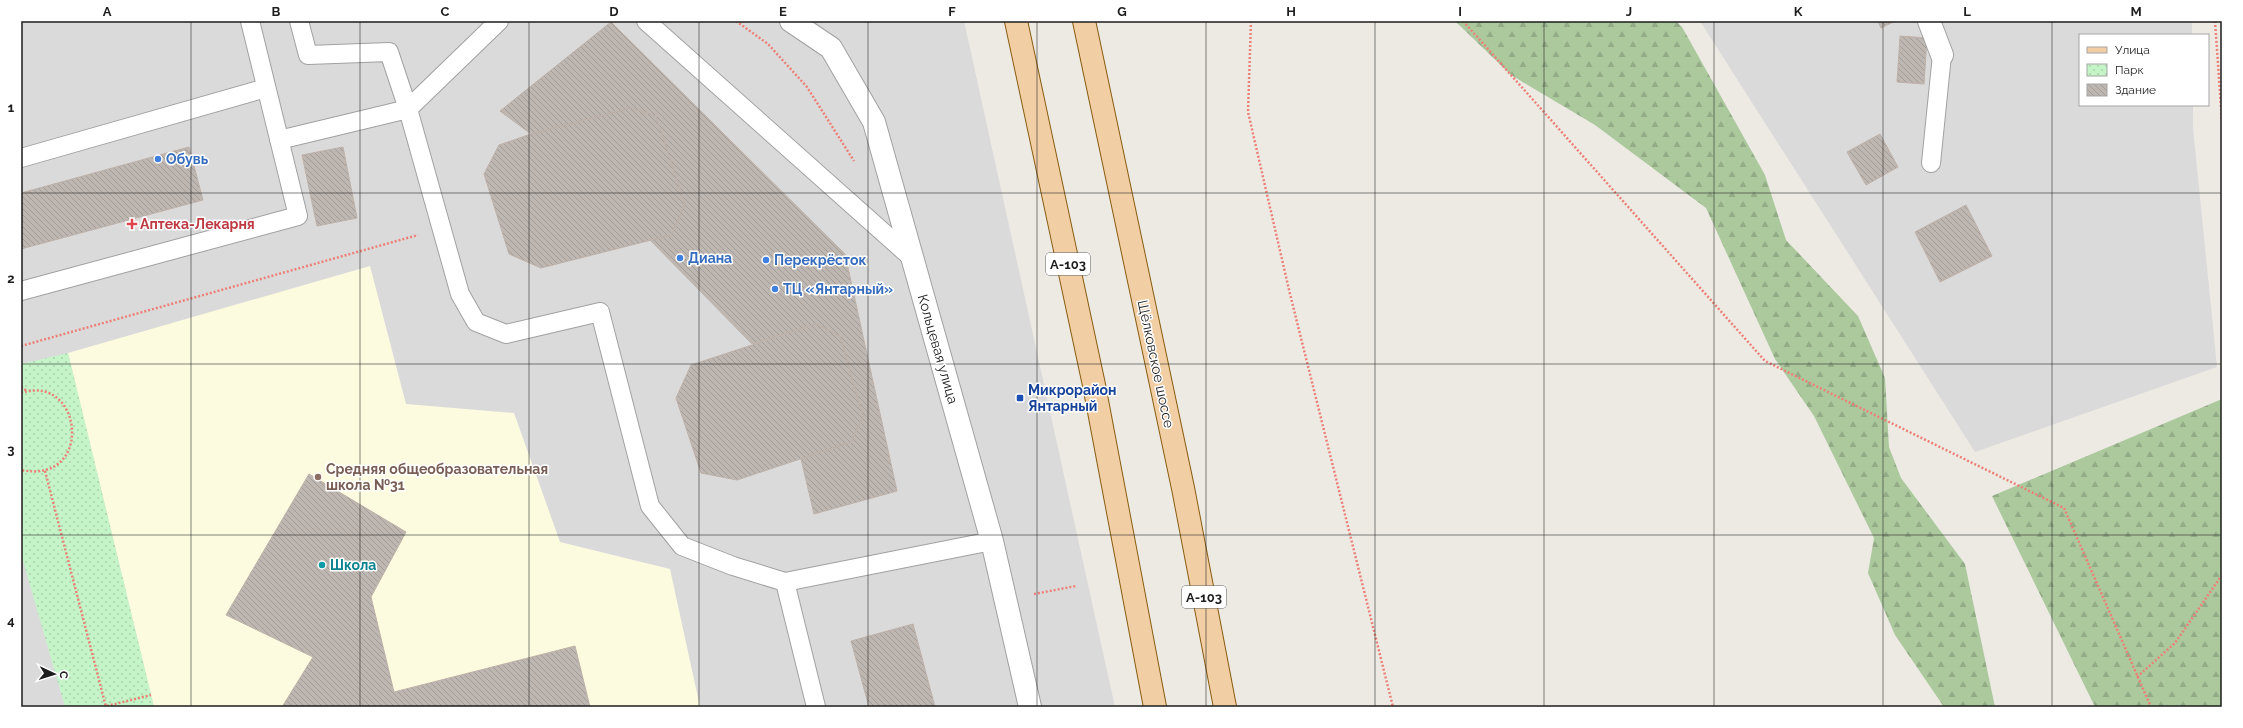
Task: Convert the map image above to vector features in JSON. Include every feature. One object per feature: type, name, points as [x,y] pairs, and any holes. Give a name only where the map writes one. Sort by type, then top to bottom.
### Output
[{"type":"main road","name":"А-103","points":[[1016,21],[1094,385],[1155,707]]},
{"type":"main road","name":"Щёлковское шоссе","points":[[1084,21],[1183,488],[1224,707]]},
{"type":"street","name":"Кольцевая улица","points":[[791,21],[831,48],[874,122],[992,541],[1030,707]]},
{"type":"street","points":[[1929,21],[1942,55]]},
{"type":"lane","points":[[21,291],[298,216],[250,21]]},
{"type":"lane","points":[[299,21],[308,55],[389,52],[408,109],[460,294],[476,322],[506,334],[600,312],[650,506],[682,546],[733,566],[786,582],[992,541]]},
{"type":"lane","points":[[279,140],[408,109],[499,21]]},
{"type":"lane","points":[[646,21],[912,258]]},
{"type":"lane","points":[[1932,163],[1942,55]]},
{"type":"lane","points":[[21,158],[266,88]]},
{"type":"lane","points":[[786,582],[816,707]]},
{"type":"path","points":[[736,21],[768,44],[807,87],[857,166]]},
{"type":"path","points":[[1251,21],[1248,112],[1290,294],[1393,707]]},
{"type":"path","points":[[1463,21],[1765,361],[2064,508],[2151,707]]},
{"type":"path","points":[[2215,21],[2222,121]]},
{"type":"path","points":[[21,346],[441,228]]},
{"type":"path","points":[[21,387],[27,391]]},
{"type":"path","points":[[21,393],[27,391],[40,391],[53,396],[64,404],[71,416],[74,429],[69,449],[57,464],[45,471],[32,472],[21,470]]},
{"type":"path","points":[[45,471],[105,707],[151,695]]},
{"type":"path","points":[[2137,677],[2175,643],[2222,575]]},
{"type":"path","points":[[1034,594],[1076,586]]},
{"type":"shaded area","points":[[21,21],[964,21],[1115,707],[21,707]]},
{"type":"shaded area","points":[[1700,21],[2192,21],[2192,34],[2079,34],[2079,106],[2193,106],[2193,128],[2217,367],[1975,452]]},
{"type":"shaded area","name":"Средняя общеобразовательная школа №31","points":[[370,266],[406,404],[514,413],[560,542],[670,569],[700,707],[154,707],[68,353]]},
{"type":"green space","points":[[1455,21],[1676,21],[1682,27],[1765,175],[1786,240],[1858,316],[1885,378],[1889,447],[1901,478],[1965,564],[1995,707],[1944,707],[1895,635],[1868,573],[1874,538],[1814,416],[1775,359],[1706,208],[1595,125],[1511,75]]},
{"type":"green space","points":[[68,353],[154,707],[65,707],[21,554],[21,364]]},
{"type":"green space","points":[[2222,399],[2222,707],[2095,707],[1992,496]]},
{"type":"building","points":[[1878,21],[1895,21],[1881,28]]},
{"type":"building","name":"ТЦ «Янтарный»","points":[[611,22],[845,254],[897,491],[814,514],[801,459],[851,442],[863,417],[840,336],[816,324],[752,344],[650,240],[671,235],[685,204],[656,116],[631,108],[531,134],[500,111]]},
{"type":"building","points":[[1900,36],[1927,38],[1924,84],[1897,82]]},
{"type":"building","points":[[631,108],[656,116],[685,204],[671,235],[541,268],[509,254],[484,174],[499,145],[531,134]]},
{"type":"building","points":[[1880,134],[1898,167],[1866,185],[1847,152]]},
{"type":"building","points":[[189,147],[203,200],[21,249],[21,193]]},
{"type":"building","points":[[343,147],[357,218],[317,226],[302,155]]},
{"type":"building","points":[[1966,205],[1992,256],[1940,282],[1915,232]]},
{"type":"building","points":[[816,324],[840,336],[863,417],[851,442],[737,480],[701,473],[676,398],[691,365]]},
{"type":"building","name":"Школа","points":[[309,474],[406,532],[371,597],[394,692],[575,646],[590,707],[282,707],[313,657],[226,615]]},
{"type":"building","points":[[913,624],[935,707],[869,707],[851,641]]},
{"type":"place","name":"Обувь","points":[[158,159]]},
{"type":"place","name":"Аптека-Лекарня","points":[[132,224]]},
{"type":"place","name":"Диана","points":[[680,258]]},
{"type":"place","name":"Перекрёсток","points":[[766,260]]},
{"type":"place","name":"ТЦ «Янтарный»","points":[[775,289]]},
{"type":"place","name":"Микрорайон Янтарный","points":[[1020,398]]},
{"type":"place","name":"Средняя общеобразовательная школа №31","points":[[318,477]]},
{"type":"place","name":"Школа","points":[[322,565]]}]
